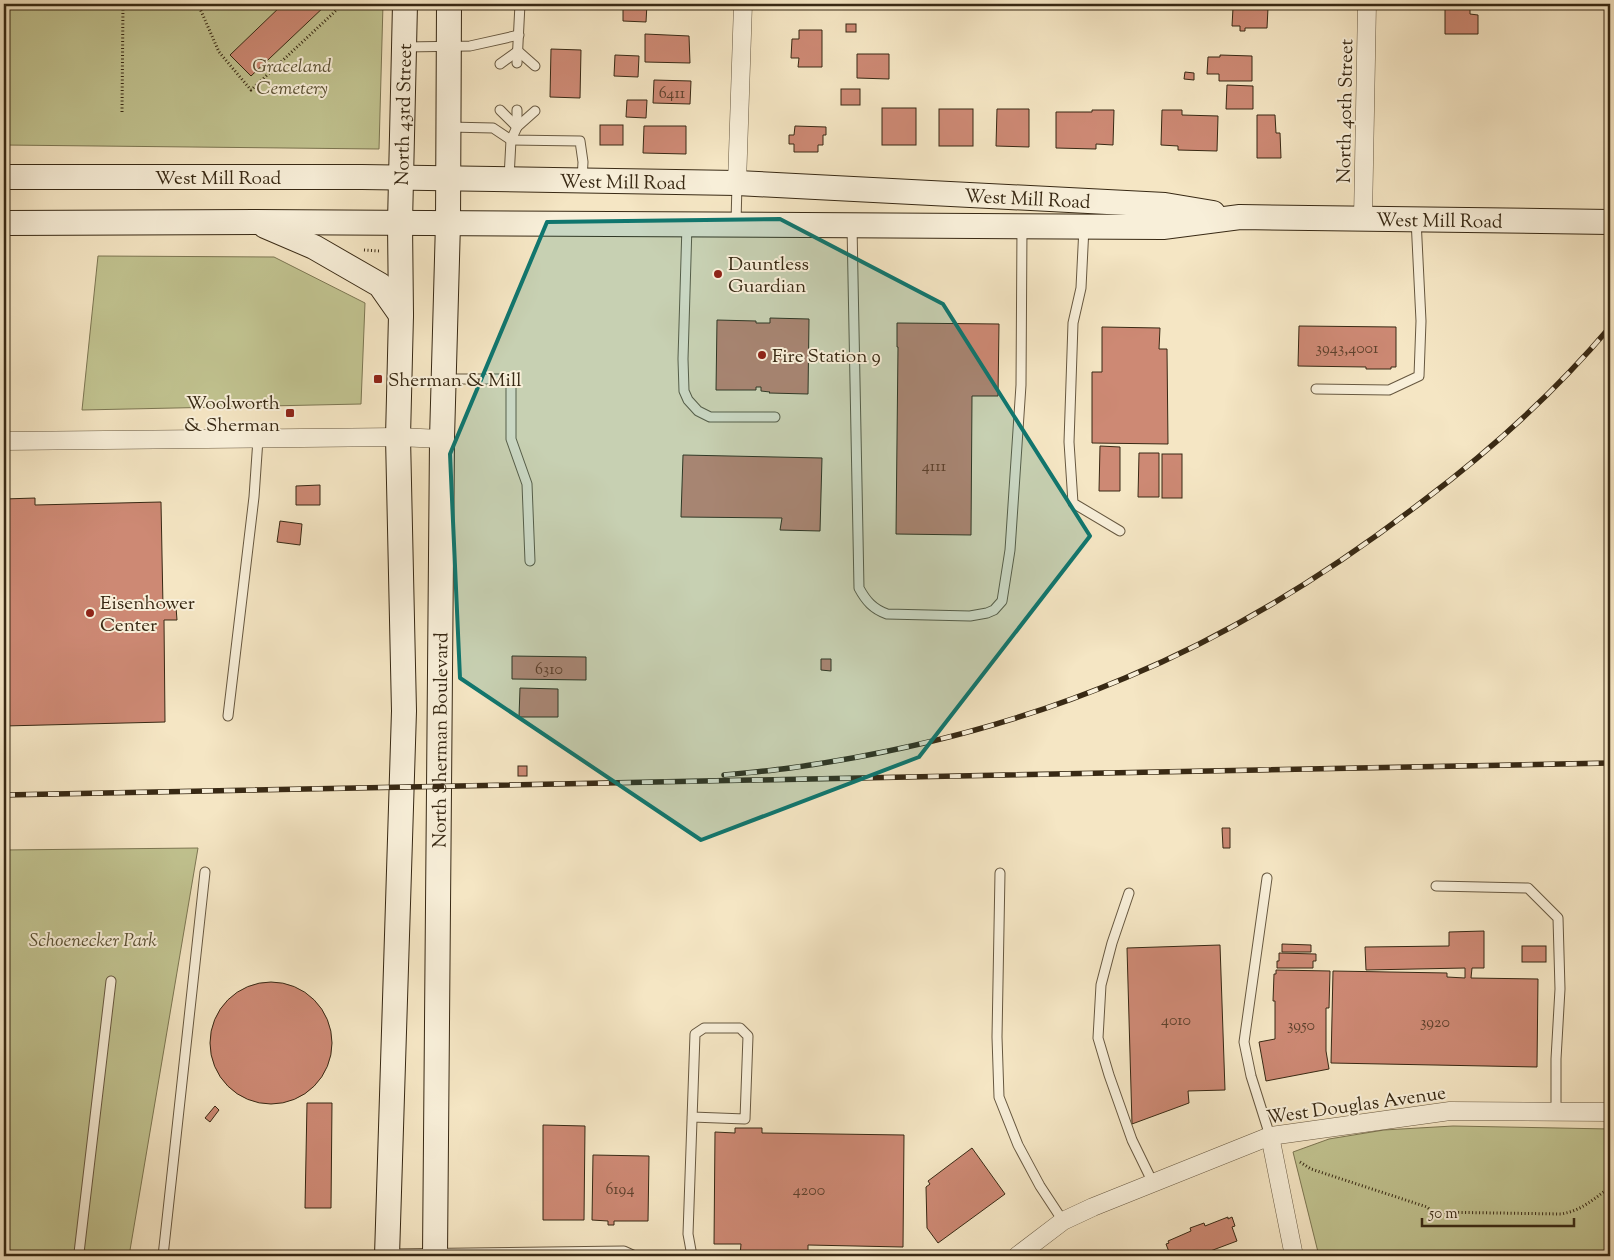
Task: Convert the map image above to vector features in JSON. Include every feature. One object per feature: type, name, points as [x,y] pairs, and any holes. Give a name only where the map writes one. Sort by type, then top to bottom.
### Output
[{"type":"main road","name":"North 43rd Street","points":[[400,224],[405,4]]},
{"type":"main road","points":[[448,223],[449,4]]},
{"type":"main road","name":"West Mill Road","points":[[4,177],[402,177],[737,183],[1165,206],[1240,217]]},
{"type":"main road","name":"West Mill Road","points":[[4,223],[257,222],[1163,227],[1240,217],[1610,222]]},
{"type":"main road","points":[[257,222],[314,247],[380,285],[402,315]]},
{"type":"main road","name":"North Sherman Boulevard","points":[[434,1255],[442,439],[448,223]]},
{"type":"main road","name":"North Sherman Boulevard","points":[[388,1255],[404,711],[398,437],[402,315],[400,224]]},
{"type":"street","points":[[737,183],[743,4]]},
{"type":"street","name":"North 40th Street","points":[[1363,218],[1367,4]]},
{"type":"street","points":[[4,441],[398,437],[442,439]]},
{"type":"street","name":"West Douglas Avenue","points":[[1017,1256],[1063,1221],[1093,1207],[1270,1136],[1450,1111],[1610,1112]]},
{"type":"street","points":[[1270,1136],[1294,1256]]},
{"type":"lane","points":[[518,63],[520,4]]},
{"type":"lane","points":[[404,47],[470,46],[519,35]]},
{"type":"lane","points":[[500,64],[518,51]]},
{"type":"lane","points":[[518,51],[535,66]]},
{"type":"lane","points":[[500,110],[517,127]]},
{"type":"lane","points":[[509,179],[508,161],[511,140],[517,127],[518,110]]},
{"type":"lane","points":[[517,127],[535,111]]},
{"type":"lane","points":[[448,127],[493,128],[511,140],[580,140],[583,162],[582,180]]},
{"type":"lane","points":[[736,226],[737,183]]},
{"type":"lane","points":[[1316,389],[1389,390],[1419,376],[1421,321],[1416,219]]},
{"type":"lane","points":[[687,225],[683,359],[684,392],[698,412],[710,417],[775,417]]},
{"type":"lane","points":[[852,226],[859,588],[866,601],[876,610],[887,614],[970,616],[994,610],[1002,601],[1010,550],[1021,385],[1022,226]]},
{"type":"lane","points":[[1084,226],[1081,288],[1073,323],[1069,442],[1073,503],[1120,531]]},
{"type":"lane","points":[[444,378],[511,379],[511,439],[527,484],[530,561]]},
{"type":"lane","points":[[228,716],[254,497],[258,439]]},
{"type":"lane","points":[[163,1256],[205,872]]},
{"type":"lane","points":[[1000,873],[997,1037],[999,1097],[1018,1146],[1040,1186],[1063,1221]]},
{"type":"lane","points":[[1267,878],[1244,1042],[1270,1136]]},
{"type":"lane","points":[[1436,886],[1528,888],[1558,918],[1560,989],[1556,1059],[1556,1112]]},
{"type":"lane","points":[[1129,893],[1112,943],[1101,985],[1098,1038],[1109,1076],[1132,1140],[1153,1183]]},
{"type":"lane","points":[[86,1256],[79,1253],[111,981]]},
{"type":"lane","points":[[692,1117],[745,1119],[748,1036],[740,1028],[704,1028],[695,1034],[692,1117],[688,1234],[692,1256]]},
{"type":"lane","points":[[388,1255],[624,1251],[635,1256]]},
{"type":"path","points":[[122,112],[123,4]]},
{"type":"path","points":[[198,4],[219,52],[250,90],[343,4]]},
{"type":"path","points":[[361,243],[361,250],[381,251]]},
{"type":"path","points":[[1300,1162],[1311,1169],[1427,1207],[1433,1212],[1567,1213],[1586,1206],[1610,1187]]},
{"type":"highlighted area","points":[[780,219],[943,304],[1090,536],[919,757],[701,840],[460,678],[450,454],[547,222]]},
{"type":"green space","name":"Graceland Cemetery","points":[[4,4],[383,4],[379,149],[4,145]]},
{"type":"green space","points":[[98,256],[274,257],[365,303],[361,404],[82,410]]},
{"type":"green space","name":"Schoenecker Park","points":[[198,848],[129,1256],[4,1256],[4,850]]},
{"type":"green space","points":[[1453,1126],[1610,1129],[1610,1256],[1319,1256],[1293,1152],[1329,1139],[1384,1130]]},
{"type":"building","points":[[283,4],[327,4],[251,76],[230,55]]},
{"type":"building","points":[[623,4],[647,4],[646,22],[623,21]]},
{"type":"building","points":[[663,4],[691,4],[691,9],[663,8]]},
{"type":"building","points":[[1246,7],[1268,8],[1267,28],[1245,28],[1245,31],[1240,31],[1240,26],[1232,26],[1233,8],[1246,9]]},
{"type":"building","points":[[1445,8],[1470,8],[1470,14],[1478,15],[1478,34],[1445,34]]},
{"type":"building","points":[[846,24],[856,24],[856,32],[846,32]]},
{"type":"building","points":[[799,30],[822,30],[822,67],[798,67],[799,58],[791,58],[792,39],[799,39]]},
{"type":"building","points":[[645,34],[689,36],[690,63],[645,62]]},
{"type":"building","points":[[551,49],[581,50],[580,98],[550,97]]},
{"type":"building","points":[[857,54],[889,54],[889,79],[857,78]]},
{"type":"building","points":[[615,55],[639,56],[638,77],[614,76]]},
{"type":"building","points":[[1220,55],[1252,56],[1252,81],[1219,81],[1219,74],[1207,74],[1208,57],[1220,57]]},
{"type":"building","points":[[1185,72],[1194,73],[1194,80],[1184,79]]},
{"type":"building","points":[[654,80],[691,81],[690,104],[653,103]]},
{"type":"building","points":[[1227,85],[1253,86],[1253,109],[1226,109]]},
{"type":"building","points":[[841,89],[860,89],[860,105],[841,105]]},
{"type":"building","points":[[627,100],[647,100],[646,118],[626,117]]},
{"type":"building","points":[[882,108],[916,108],[916,145],[882,145]]},
{"type":"building","points":[[939,109],[973,109],[973,146],[939,146]]},
{"type":"building","points":[[997,109],[1029,109],[1029,147],[996,146]]},
{"type":"building","points":[[1092,110],[1114,110],[1113,145],[1096,144],[1096,149],[1056,148],[1056,112],[1092,112]]},
{"type":"building","points":[[1162,110],[1182,110],[1182,115],[1218,116],[1217,151],[1178,150],[1178,146],[1161,145]]},
{"type":"building","points":[[1257,115],[1275,115],[1276,133],[1280,133],[1281,158],[1257,158]]},
{"type":"building","points":[[600,125],[623,125],[623,145],[600,145]]},
{"type":"building","points":[[644,126],[686,126],[686,154],[643,153]]},
{"type":"building","points":[[795,126],[826,127],[826,135],[823,135],[823,145],[818,145],[818,152],[794,152],[794,144],[789,144],[789,135],[794,135]]},
{"type":"building","name":"Fire Station 9","points":[[770,318],[809,319],[808,394],[769,393],[761,391],[761,387],[756,387],[756,390],[716,390],[717,320],[770,323]]},
{"type":"building","points":[[897,323],[999,324],[998,396],[972,396],[971,535],[896,534]]},
{"type":"building","points":[[1299,326],[1396,327],[1396,367],[1391,367],[1391,369],[1366,369],[1366,367],[1298,366]]},
{"type":"building","points":[[1102,327],[1160,328],[1159,349],[1167,349],[1168,444],[1092,443],[1092,372],[1102,372]]},
{"type":"building","points":[[1100,446],[1120,447],[1120,491],[1099,491]]},
{"type":"building","points":[[1139,453],[1159,453],[1159,497],[1138,497]]},
{"type":"building","points":[[1162,454],[1182,454],[1182,498],[1162,498]]},
{"type":"building","points":[[683,455],[822,458],[820,531],[780,530],[782,518],[681,517]]},
{"type":"building","points":[[320,485],[320,505],[296,505],[296,486]]},
{"type":"building","name":"Eisenhower Center","points":[[35,498],[35,505],[161,502],[163,607],[176,607],[177,620],[164,620],[165,722],[4,726],[4,499]]},
{"type":"building","points":[[280,521],[302,524],[300,545],[277,542]]},
{"type":"building","points":[[512,656],[586,657],[586,680],[512,679]]},
{"type":"building","points":[[821,659],[831,659],[831,671],[821,670]]},
{"type":"building","points":[[520,688],[558,689],[558,717],[519,717]]},
{"type":"building","points":[[518,766],[527,766],[527,776],[518,776]]},
{"type":"building","points":[[1222,828],[1230,828],[1230,848],[1223,848]]},
{"type":"building","points":[[1484,931],[1484,968],[1472,968],[1471,978],[1538,979],[1537,1067],[1331,1063],[1333,971],[1447,973],[1447,977],[1465,978],[1465,968],[1366,970],[1365,947],[1449,946],[1449,932]]},
{"type":"building","points":[[1282,944],[1311,945],[1311,952],[1282,952]]},
{"type":"building","points":[[1220,945],[1225,1090],[1188,1091],[1189,1103],[1132,1124],[1127,948]]},
{"type":"building","points":[[1522,946],[1546,946],[1546,962],[1522,962]]},
{"type":"building","points":[[1279,953],[1316,954],[1316,961],[1313,961],[1313,968],[1277,968]]},
{"type":"building","points":[[1276,970],[1330,971],[1329,1008],[1326,1008],[1326,1051],[1329,1069],[1266,1081],[1259,1042],[1275,1039],[1275,1001],[1273,1001],[1274,974],[1276,974]]},
{"type":"building","points":[[271,982],[294,986],[314,1000],[328,1020],[332,1043],[328,1066],[314,1086],[294,1100],[271,1104],[248,1100],[228,1086],[214,1066],[210,1043],[214,1020],[228,1000],[248,986]]},
{"type":"building","points":[[307,1103],[332,1103],[331,1208],[305,1208]]},
{"type":"building","points":[[215,1106],[219,1110],[210,1122],[205,1118]]},
{"type":"building","points":[[543,1125],[585,1126],[584,1220],[543,1220]]},
{"type":"building","points":[[735,1128],[762,1128],[762,1133],[904,1135],[903,1247],[808,1245],[808,1256],[740,1256],[741,1244],[714,1244],[715,1132],[735,1133]]},
{"type":"building","points":[[972,1148],[1005,1194],[938,1243],[927,1228],[926,1187],[930,1184],[928,1181]]},
{"type":"building","points":[[593,1155],[649,1156],[648,1221],[614,1221],[614,1225],[608,1225],[608,1221],[592,1220]]},
{"type":"building","points":[[1228,1217],[1228,1219],[1232,1217],[1235,1226],[1232,1227],[1237,1241],[1197,1256],[1174,1256],[1172,1251],[1169,1252],[1166,1244],[1169,1243],[1168,1241],[1191,1231],[1190,1228],[1204,1223],[1205,1226]]},
{"type":"building","points":[[219,1252],[253,1256],[218,1256]]},
{"type":"railway","points":[[724,775],[782,769],[876,754],[961,734],[1044,709],[1085,694],[1165,661],[1204,642],[1317,576],[1388,527],[1448,482],[1498,441],[1545,397],[1610,327]]},
{"type":"railway","points":[[4,795],[1610,763]]},
{"type":"place","name":"Dauntless Guardian","points":[[718,274]]},
{"type":"place","name":"Fire Station 9","points":[[762,355]]},
{"type":"place","name":"Sherman & Mill","points":[[378,379]]},
{"type":"place","name":"Woolworth & Sherman","points":[[290,413]]},
{"type":"place","name":"Eisenhower Center","points":[[90,613]]}]
